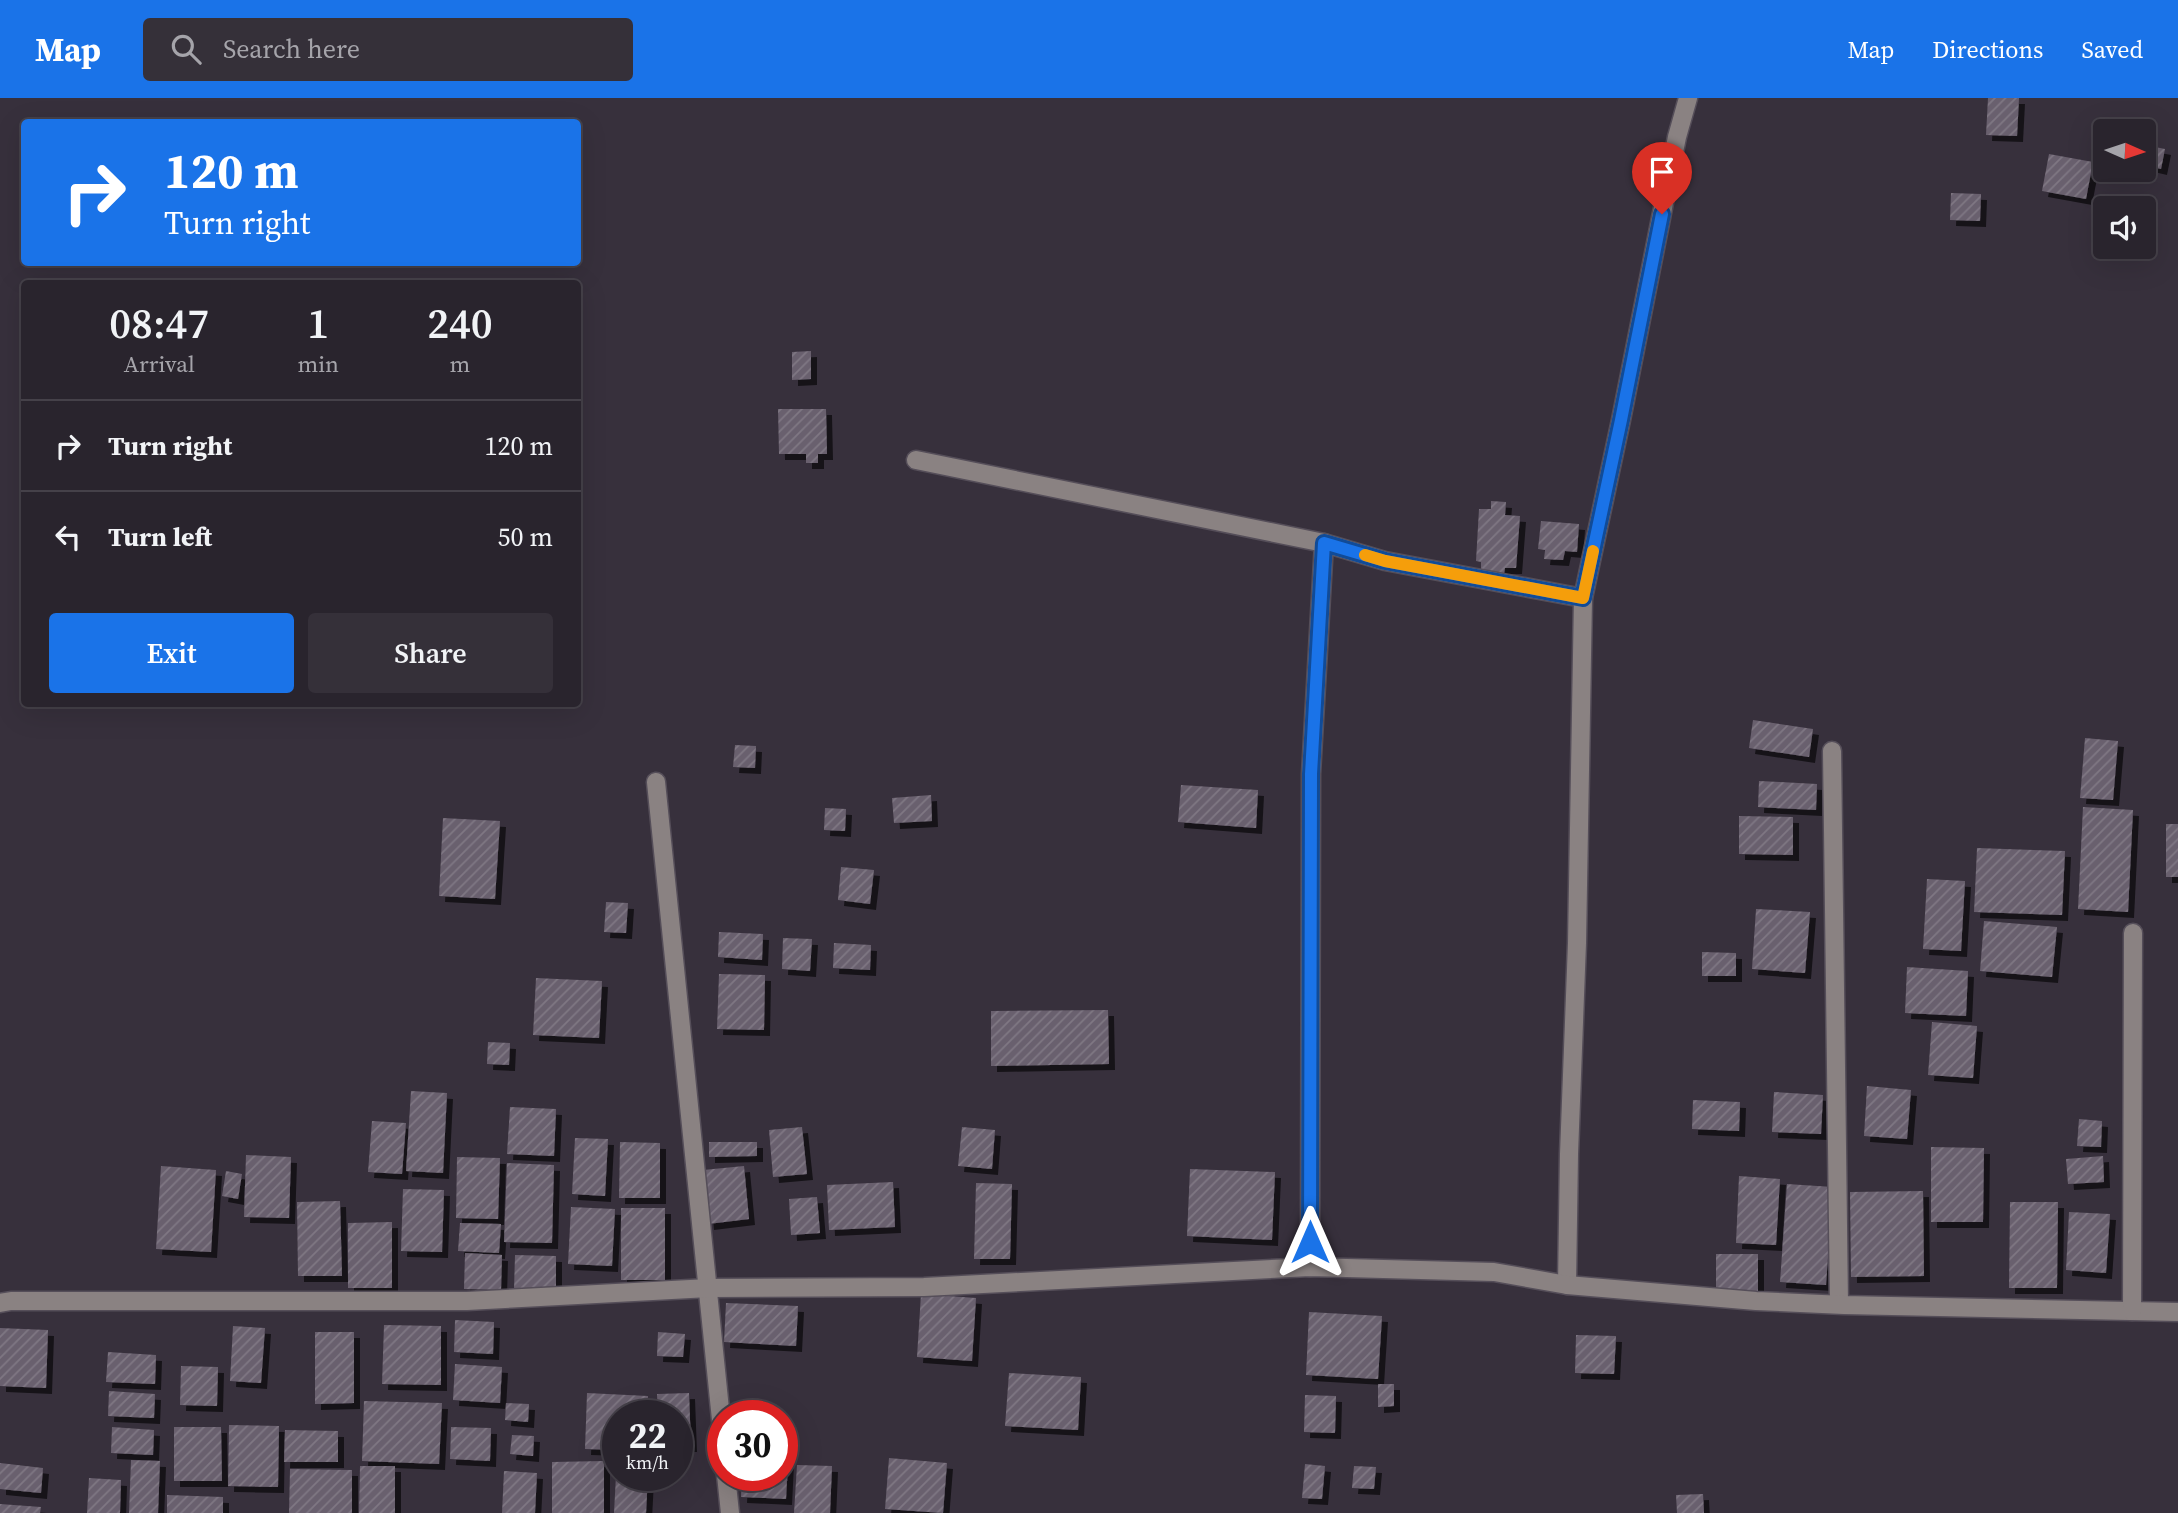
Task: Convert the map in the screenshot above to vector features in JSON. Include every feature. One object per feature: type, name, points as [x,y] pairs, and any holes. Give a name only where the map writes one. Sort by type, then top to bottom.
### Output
[{"type":"street","points":[[1567,1285],[1583,598],[1677,137],[1688,98]]},
{"type":"street","points":[[916,460],[1324,543],[1385,561],[1583,598]]},
{"type":"street","points":[[1310,1268],[1311,774],[1324,543]]},
{"type":"street","points":[[1832,751],[1839,1304]]},
{"type":"street","points":[[656,782],[719,1400]]},
{"type":"street","points":[[2132,1311],[2133,933]]},
{"type":"street","points":[[0,1303],[467,1301],[709,1288],[924,1287],[1310,1268],[1494,1272],[1567,1285],[1655,1294],[1839,1304],[2178,1312]]},
{"type":"street","points":[[728,1491],[730,1513]]},
{"type":"building","points":[[1988,98],[2019,98],[2017,136],[1986,135]]},
{"type":"building","points":[[2156,147],[2165,149],[2161,169],[2156,168]]},
{"type":"building","points":[[2049,154],[2093,162],[2086,199],[2042,191]]},
{"type":"building","points":[[1951,193],[1981,194],[1980,221],[1950,220]]},
{"type":"building","points":[[811,351],[811,379],[792,380],[792,352]]},
{"type":"building","points":[[778,409],[826,409],[827,454],[818,454],[818,463],[806,463],[806,454],[779,454]]},
{"type":"building","points":[[1491,501],[1506,502],[1505,515],[1520,516],[1516,568],[1505,568],[1504,574],[1481,572],[1481,562],[1476,561],[1479,509],[1491,509]]},
{"type":"building","points":[[1541,521],[1579,524],[1577,552],[1565,551],[1563,560],[1544,559],[1545,550],[1538,549]]},
{"type":"building","points":[[1753,720],[1813,729],[1809,757],[1749,748]]},
{"type":"building","points":[[2085,738],[2118,741],[2113,800],[2080,798]]},
{"type":"building","points":[[735,745],[756,746],[755,768],[733,767]]},
{"type":"building","points":[[1759,781],[1817,784],[1816,810],[1758,807]]},
{"type":"building","points":[[1181,785],[1258,790],[1256,828],[1178,822]]},
{"type":"building","points":[[931,795],[932,821],[894,823],[892,798]]},
{"type":"building","points":[[2083,807],[2133,810],[2128,912],[2078,909]]},
{"type":"building","points":[[825,808],[846,809],[845,831],[824,830]]},
{"type":"building","points":[[1739,816],[1793,817],[1793,855],[1739,854]]},
{"type":"building","points":[[443,818],[500,821],[495,899],[439,896]]},
{"type":"building","points":[[2166,824],[2178,824],[2178,877],[2166,877]]},
{"type":"building","points":[[1977,848],[2065,851],[2062,915],[1974,912]]},
{"type":"building","points":[[841,867],[874,870],[870,904],[838,900]]},
{"type":"building","points":[[1927,879],[1965,881],[1961,951],[1923,949]]},
{"type":"building","points":[[606,902],[628,903],[626,933],[604,932]]},
{"type":"building","points":[[1756,909],[1810,912],[1805,973],[1752,969]]},
{"type":"building","points":[[1984,921],[2057,927],[2052,977],[1980,971]]},
{"type":"building","points":[[719,932],[763,934],[762,960],[718,957]]},
{"type":"building","points":[[783,938],[812,939],[810,971],[782,969]]},
{"type":"building","points":[[834,943],[871,945],[870,970],[833,968]]},
{"type":"building","points":[[1702,952],[1736,953],[1736,976],[1702,976]]},
{"type":"building","points":[[1907,967],[1968,971],[1966,1016],[1905,1013]]},
{"type":"building","points":[[719,974],[765,975],[764,1030],[717,1029]]},
{"type":"building","points":[[536,978],[602,981],[599,1038],[533,1035]]},
{"type":"building","points":[[1108,1010],[1109,1064],[991,1066],[991,1011]]},
{"type":"building","points":[[1932,1022],[1977,1026],[1973,1078],[1928,1075]]},
{"type":"building","points":[[488,1042],[510,1043],[509,1065],[487,1064]]},
{"type":"building","points":[[1867,1086],[1911,1090],[1907,1139],[1864,1136]]},
{"type":"building","points":[[411,1091],[447,1093],[443,1173],[406,1171]]},
{"type":"building","points":[[1774,1092],[1823,1095],[1821,1134],[1772,1132]]},
{"type":"building","points":[[1693,1100],[1740,1102],[1739,1131],[1692,1129]]},
{"type":"building","points":[[510,1107],[556,1109],[554,1156],[507,1154]]},
{"type":"building","points":[[2079,1119],[2102,1121],[2101,1147],[2077,1146]]},
{"type":"building","points":[[372,1121],[406,1123],[402,1174],[368,1172]]},
{"type":"building","points":[[802,1127],[807,1174],[773,1177],[769,1130]]},
{"type":"building","points":[[962,1127],[995,1130],[992,1169],[958,1166]]},
{"type":"building","points":[[575,1138],[608,1139],[605,1196],[572,1194]]},
{"type":"building","points":[[620,1142],[660,1143],[660,1198],[619,1198]]},
{"type":"building","points":[[709,1142],[757,1142],[757,1156],[709,1157]]},
{"type":"building","points":[[1931,1147],[1984,1148],[1983,1222],[1931,1222]]},
{"type":"building","points":[[246,1155],[291,1157],[289,1218],[244,1217]]},
{"type":"building","points":[[2103,1156],[2104,1182],[2068,1184],[2066,1159]]},
{"type":"building","points":[[457,1157],[500,1158],[498,1219],[456,1218]]},
{"type":"building","points":[[507,1163],[554,1165],[552,1243],[504,1242]]},
{"type":"building","points":[[161,1166],[216,1170],[211,1252],[156,1249]]},
{"type":"building","points":[[744,1166],[749,1219],[708,1224],[703,1170]]},
{"type":"building","points":[[1190,1169],[1275,1172],[1272,1240],[1187,1236]]},
{"type":"building","points":[[226,1171],[242,1174],[238,1199],[222,1196]]},
{"type":"building","points":[[1739,1176],[1780,1179],[1776,1245],[1736,1243]]},
{"type":"building","points":[[893,1182],[895,1227],[829,1230],[827,1185]]},
{"type":"building","points":[[976,1183],[1012,1184],[1010,1259],[974,1259]]},
{"type":"building","points":[[1787,1184],[1833,1187],[1826,1285],[1780,1282]]},
{"type":"building","points":[[403,1189],[444,1190],[442,1252],[401,1251]]},
{"type":"building","points":[[1923,1191],[1924,1276],[1851,1277],[1850,1192]]},
{"type":"building","points":[[817,1197],[820,1233],[791,1235],[789,1199]]},
{"type":"building","points":[[340,1201],[342,1276],[298,1276],[297,1202]]},
{"type":"building","points":[[2010,1202],[2058,1202],[2057,1288],[2009,1288]]},
{"type":"building","points":[[571,1207],[615,1209],[612,1266],[568,1264]]},
{"type":"building","points":[[621,1208],[665,1208],[665,1280],[621,1280]]},
{"type":"building","points":[[2069,1212],[2110,1214],[2106,1273],[2066,1270]]},
{"type":"building","points":[[392,1222],[392,1288],[348,1288],[348,1223]]},
{"type":"building","points":[[460,1223],[501,1224],[499,1253],[458,1251]]},
{"type":"building","points":[[465,1253],[502,1255],[501,1290],[464,1289]]},
{"type":"building","points":[[1716,1254],[1758,1254],[1758,1292],[1716,1292]]},
{"type":"building","points":[[515,1255],[556,1256],[556,1291],[514,1290]]},
{"type":"building","points":[[921,1294],[976,1298],[972,1361],[917,1357]]},
{"type":"building","points":[[726,1303],[798,1306],[796,1346],[724,1342]]},
{"type":"building","points":[[1309,1312],[1382,1316],[1378,1379],[1306,1375]]},
{"type":"building","points":[[455,1320],[494,1322],[493,1354],[454,1352]]},
{"type":"building","points":[[384,1325],[441,1326],[441,1385],[382,1384]]},
{"type":"building","points":[[233,1326],[265,1328],[261,1383],[230,1381]]},
{"type":"building","points":[[0,1328],[48,1330],[46,1388],[0,1386]]},
{"type":"building","points":[[315,1332],[354,1332],[354,1403],[315,1404]]},
{"type":"building","points":[[658,1332],[685,1334],[683,1357],[657,1356]]},
{"type":"building","points":[[1576,1335],[1616,1336],[1614,1374],[1575,1373]]},
{"type":"building","points":[[108,1352],[156,1355],[155,1384],[106,1382]]},
{"type":"building","points":[[455,1364],[502,1367],[500,1403],[453,1400]]},
{"type":"building","points":[[181,1366],[218,1367],[217,1406],[180,1405]]},
{"type":"building","points":[[1009,1373],[1081,1377],[1078,1430],[1005,1426]]},
{"type":"building","points":[[1378,1384],[1394,1384],[1394,1406],[1378,1407]]},
{"type":"building","points":[[109,1391],[155,1394],[154,1418],[108,1416]]},
{"type":"building","points":[[587,1393],[648,1396],[648,1400],[602,1400],[602,1450],[585,1449]]},
{"type":"building","points":[[689,1393],[689,1400],[657,1400],[657,1394]]},
{"type":"building","points":[[1305,1395],[1336,1396],[1335,1433],[1304,1432]]},
{"type":"building","points":[[364,1401],[442,1403],[439,1464],[362,1461]]},
{"type":"building","points":[[506,1403],[529,1404],[528,1422],[505,1420]]},
{"type":"building","points":[[229,1425],[279,1426],[278,1487],[228,1486]]},
{"type":"building","points":[[112,1427],[154,1430],[153,1455],[111,1453]]},
{"type":"building","points":[[174,1427],[221,1427],[222,1481],[174,1481]]},
{"type":"building","points":[[451,1427],[491,1428],[490,1461],[450,1459]]},
{"type":"building","points":[[285,1430],[338,1431],[338,1462],[284,1462]]},
{"type":"building","points":[[512,1435],[534,1436],[533,1456],[510,1454]]},
{"type":"building","points":[[889,1458],[947,1463],[943,1513],[885,1509]]},
{"type":"building","points":[[131,1460],[160,1461],[158,1513],[129,1513]]},
{"type":"building","points":[[602,1461],[604,1513],[552,1513],[552,1462]]},
{"type":"building","points":[[0,1463],[43,1468],[41,1493],[0,1489]]},
{"type":"building","points":[[1305,1464],[1325,1466],[1322,1499],[1302,1498]]},
{"type":"building","points":[[798,1465],[832,1466],[830,1513],[794,1513],[795,1491],[798,1491]]},
{"type":"building","points":[[360,1466],[395,1466],[395,1513],[359,1513]]},
{"type":"building","points":[[1354,1466],[1376,1467],[1374,1489],[1352,1488]]},
{"type":"building","points":[[290,1469],[352,1470],[352,1513],[289,1513]]},
{"type":"building","points":[[504,1471],[537,1473],[535,1513],[502,1513]]},
{"type":"building","points":[[89,1478],[121,1480],[120,1513],[87,1513]]},
{"type":"building","points":[[615,1491],[647,1491],[646,1513],[614,1513]]},
{"type":"building","points":[[741,1491],[786,1491],[786,1499],[741,1497]]},
{"type":"building","points":[[1703,1494],[1704,1513],[1677,1513],[1676,1495]]},
{"type":"building","points":[[167,1495],[223,1497],[223,1513],[167,1513]]},
{"type":"building","points":[[0,1504],[41,1507],[40,1513],[0,1513]]},
{"type":"slow traffic","points":[[1365,555],[1583,598],[1593,551]]},
{"type":"route","points":[[1310,1242],[1311,774],[1324,543],[1385,561],[1583,598],[1662,214]]}]
